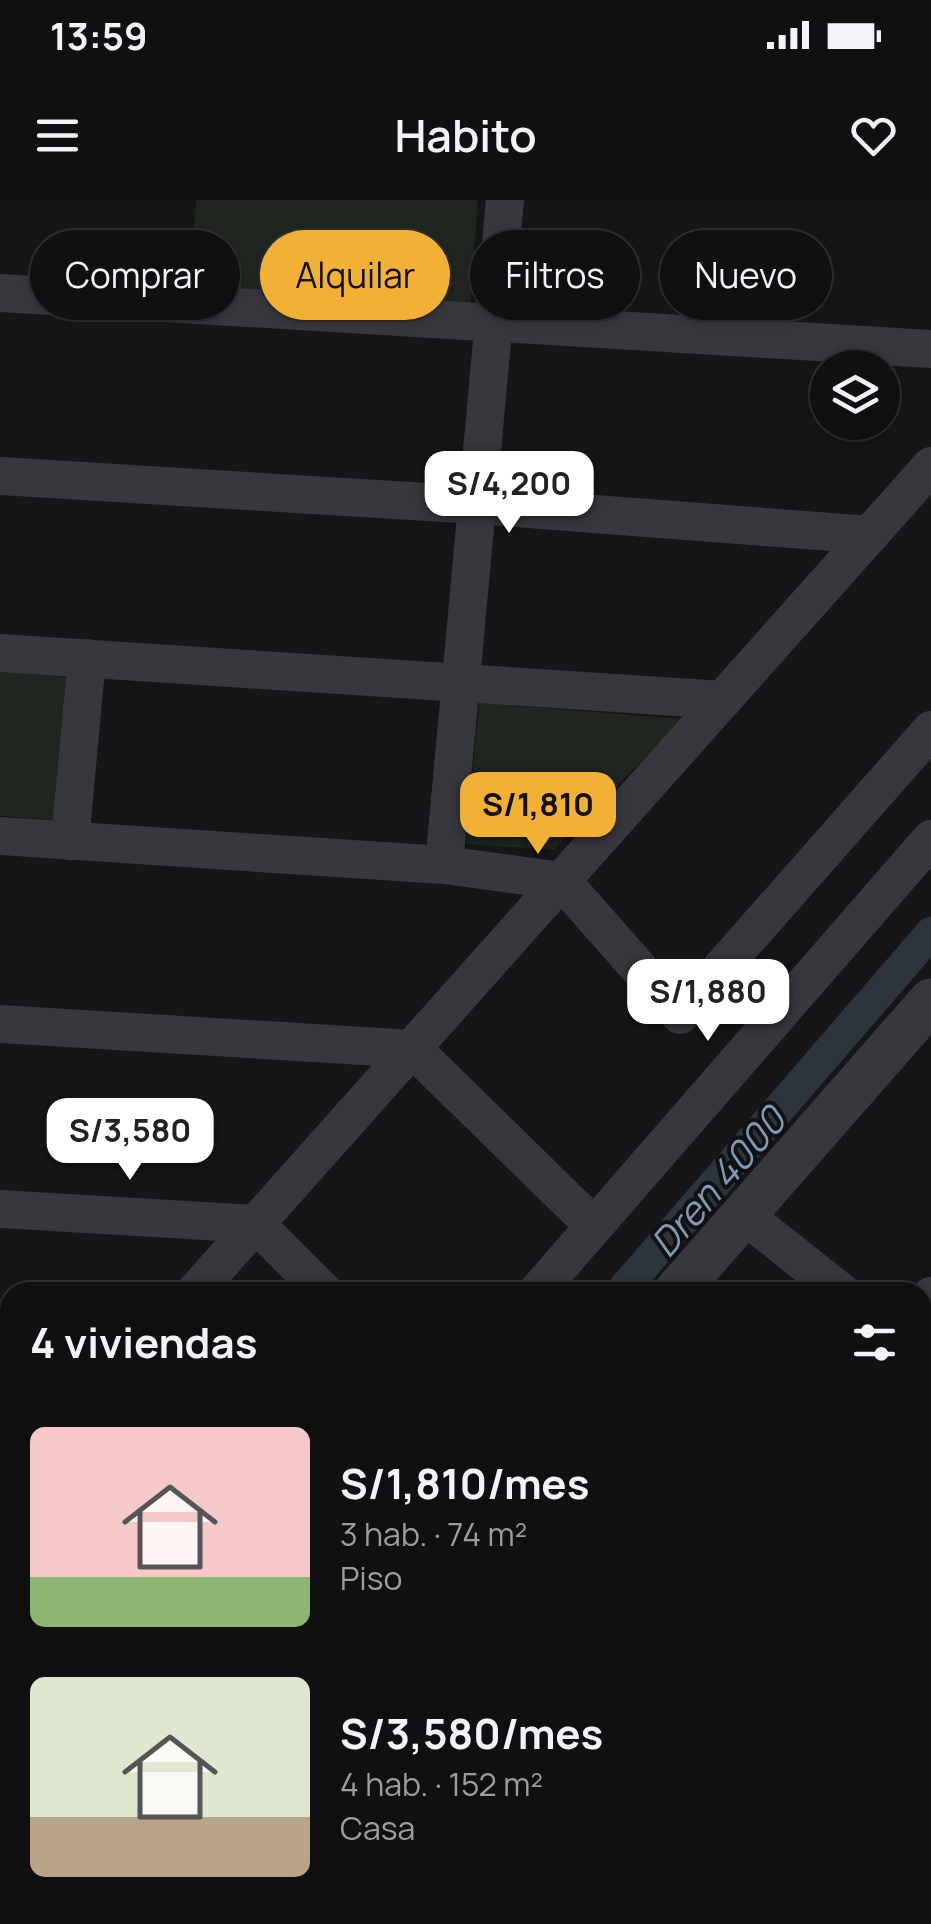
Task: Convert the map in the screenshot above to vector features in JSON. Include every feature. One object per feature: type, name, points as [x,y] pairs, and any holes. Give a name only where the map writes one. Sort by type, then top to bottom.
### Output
[{"type":"street","points":[[444,866],[505,200]]},
{"type":"street","points":[[0,293],[931,349]]},
{"type":"street","points":[[204,1282],[931,466]]},
{"type":"street","points":[[0,476],[477,505],[870,535]]},
{"type":"street","points":[[0,653],[464,680],[724,700]]},
{"type":"street","points":[[70,841],[87,658]]},
{"type":"street","points":[[0,836],[444,866],[562,881],[680,1014],[931,730]]},
{"type":"street","points":[[546,1282],[931,840]]},
{"type":"street","points":[[685,1282],[931,1001]]},
{"type":"street","points":[[0,1024],[413,1048],[594,1226]]},
{"type":"street","points":[[0,1209],[256,1224],[314,1282]]},
{"type":"street","points":[[744,1215],[828,1282]]},
{"type":"shaded area","points":[[196,200],[478,200],[476,230],[470,230],[470,303],[450,302],[450,230],[260,230],[260,292],[240,291],[240,230],[193,230]]},
{"type":"shaded area","points":[[0,671],[69,677],[54,820],[0,816]]},
{"type":"shaded area","points":[[479,703],[683,719],[554,850],[466,844]]},
{"type":"waterway","name":"Dren 4000","points":[[630,1282],[931,933]]}]
